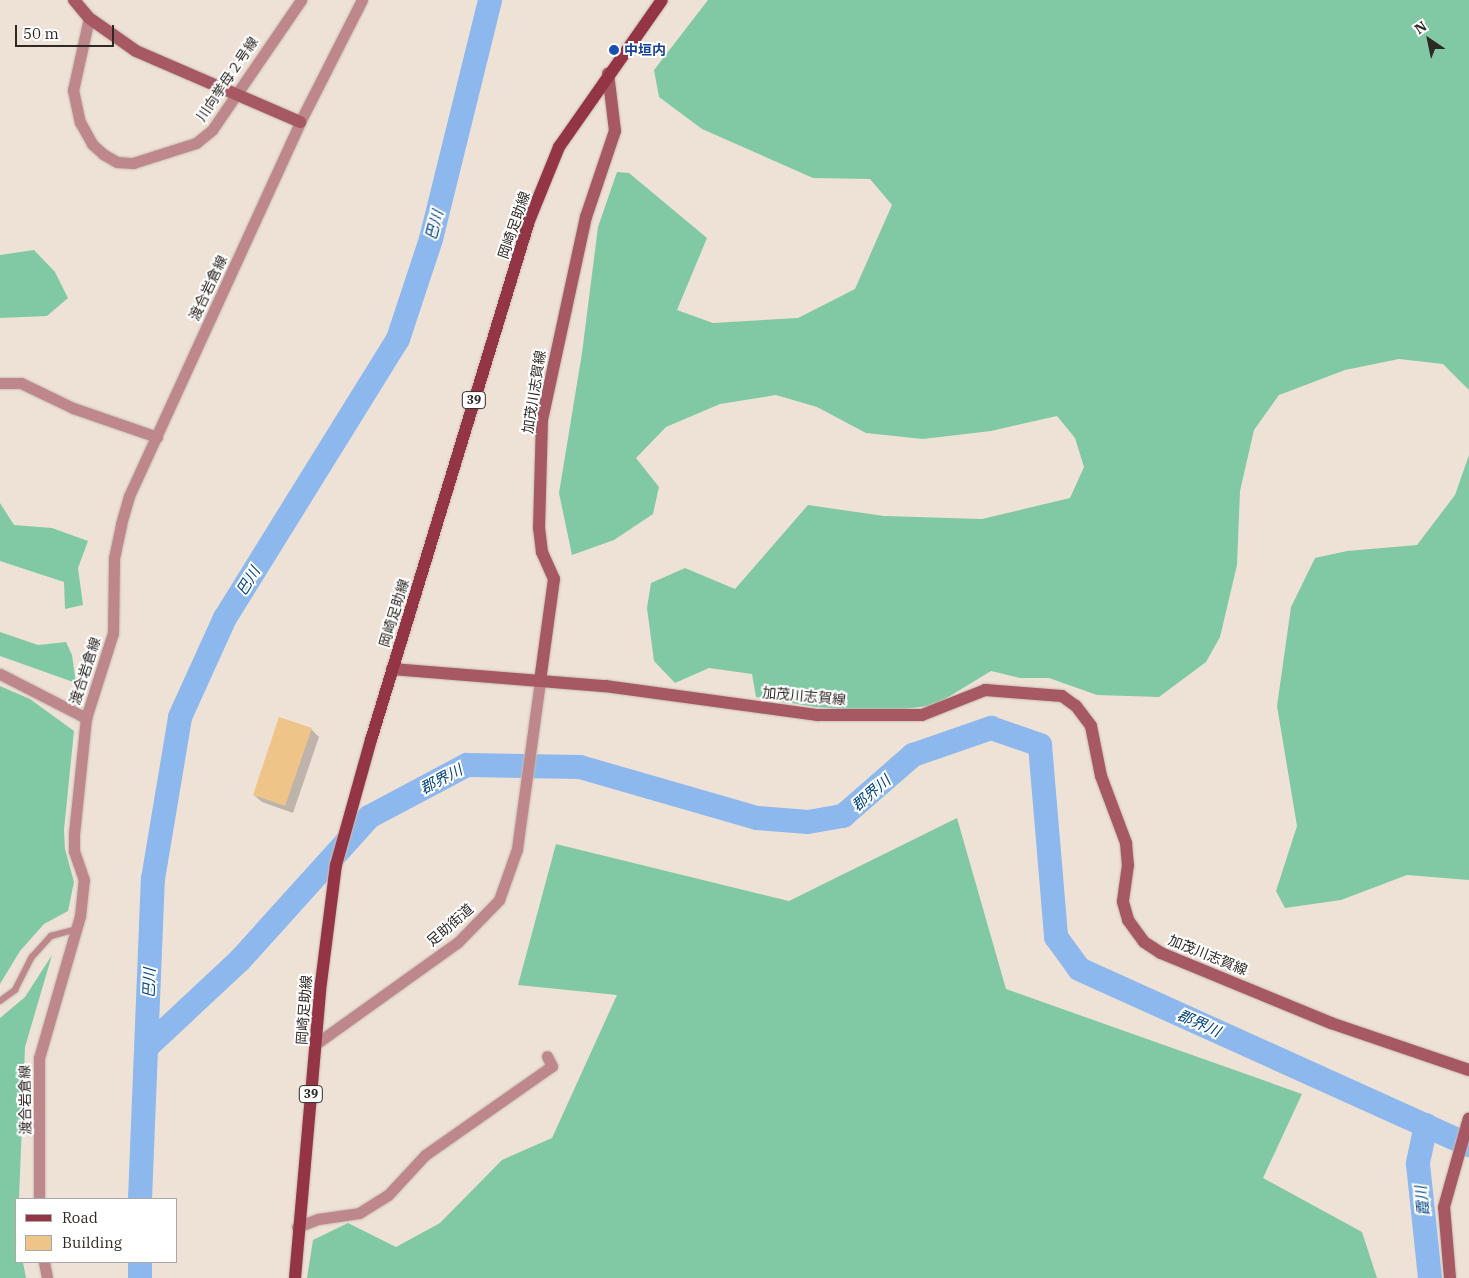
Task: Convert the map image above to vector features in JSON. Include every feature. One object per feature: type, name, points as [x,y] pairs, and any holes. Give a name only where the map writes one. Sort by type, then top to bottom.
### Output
[{"type":"main road","points":[[74,0],[89,18],[136,51],[233,95],[300,122]]},
{"type":"main road","name":"岡崎足助線","points":[[295,1278],[297,1226],[336,865],[371,740],[529,221],[560,147],[608,73],[662,0]]},
{"type":"main road","name":"加茂川志賀線","points":[[608,73],[615,131],[586,216],[542,420],[538,528],[542,552],[554,579],[540,681],[818,714],[865,716],[922,715],[985,690],[1062,696],[1076,706],[1091,726],[1100,776],[1126,843],[1128,865],[1123,902],[1128,920],[1144,942],[1162,953],[1330,1023],[1469,1070]]},
{"type":"main road","points":[[392,669],[540,681]]},
{"type":"main road","points":[[1450,1278],[1444,1207],[1450,1178],[1469,1118]]},
{"type":"street","name":"川向挙母２号線","points":[[89,18],[73,90],[80,122],[92,144],[118,162],[133,163],[196,143],[212,130],[233,95],[301,0]]},
{"type":"street","name":"渡合岩倉線","points":[[40,1198],[39,1058],[74,930],[80,916],[84,880],[74,851],[74,834],[86,718],[113,634],[114,558],[121,524],[129,496],[300,122],[362,0]]},
{"type":"street","points":[[0,383],[21,383],[73,408],[157,437]]},
{"type":"street","points":[[0,674],[86,718]]},
{"type":"street","name":"足助街道","points":[[317,1043],[458,942],[500,900],[517,849],[524,778],[540,681]]},
{"type":"street","points":[[297,1226],[318,1219],[359,1213],[388,1195],[425,1155],[552,1066],[547,1056]]},
{"type":"street","points":[[44,1263],[47,1278]]},
{"type":"lane","points":[[0,1001],[15,990],[32,957],[51,936],[74,930]]},
{"type":"green space","points":[[708,0],[1469,0],[1469,390],[1443,364],[1399,359],[1345,370],[1279,395],[1254,430],[1240,491],[1237,565],[1220,637],[1206,662],[1159,697],[1097,695],[1049,678],[1020,678],[991,671],[935,705],[882,712],[816,707],[756,697],[752,674],[709,668],[675,683],[654,661],[647,608],[651,583],[685,568],[735,589],[808,505],[884,516],[982,519],[1070,498],[1084,467],[1075,438],[1057,416],[991,431],[923,439],[866,433],[817,407],[776,395],[720,404],[666,427],[636,458],[659,487],[653,514],[614,540],[572,555],[559,493],[582,353],[598,227],[617,172],[629,173],[707,238],[677,310],[713,323],[798,318],[855,289],[892,205],[870,179],[813,178],[702,129],[659,97],[654,70]]},
{"type":"green space","points":[[34,250],[55,272],[68,298],[47,316],[0,318],[0,255]]},
{"type":"green space","points":[[1469,455],[1469,880],[1407,875],[1341,900],[1285,908],[1276,891],[1297,826],[1277,706],[1291,607],[1315,558],[1347,551],[1417,545],[1455,495]]},
{"type":"green space","points":[[0,503],[14,525],[52,528],[88,541],[78,568],[83,605],[65,609],[64,582],[0,561]]},
{"type":"green space","points":[[0,632],[38,645],[66,642],[72,655],[76,683],[0,656]]},
{"type":"green space","points":[[0,686],[30,699],[74,731],[64,830],[65,849],[74,882],[68,911],[44,924],[20,951],[0,984]]},
{"type":"green space","points":[[957,818],[1006,989],[1302,1094],[1263,1178],[1362,1232],[1377,1278],[307,1278],[313,1240],[348,1223],[396,1247],[440,1223],[502,1160],[552,1138],[617,995],[518,985],[556,844],[789,901]]},
{"type":"green space","points":[[52,955],[25,1047],[19,1198],[15,1198],[15,1263],[23,1263],[26,1278],[0,1278],[0,1018],[25,997]]},
{"type":"building","points":[[279,717],[312,728],[285,806],[253,795]]},
{"type":"waterway","name":"巴川","points":[[140,1198],[153,879],[180,717],[225,618],[398,339],[431,239],[490,0]]},
{"type":"waterway","name":"郡界川","points":[[147,1047],[240,960],[369,817],[467,765],[580,767],[757,818],[808,822],[843,816],[913,755],[991,728],[1040,745],[1056,937],[1079,969],[1469,1145]]},
{"type":"waterway","name":"霞川","points":[[1426,1125],[1418,1164],[1430,1278]]},
{"type":"waterway","name":"巴川","points":[[140,1263],[140,1278]]},
{"type":"place","name":"中垣内","points":[[614,50]]}]
